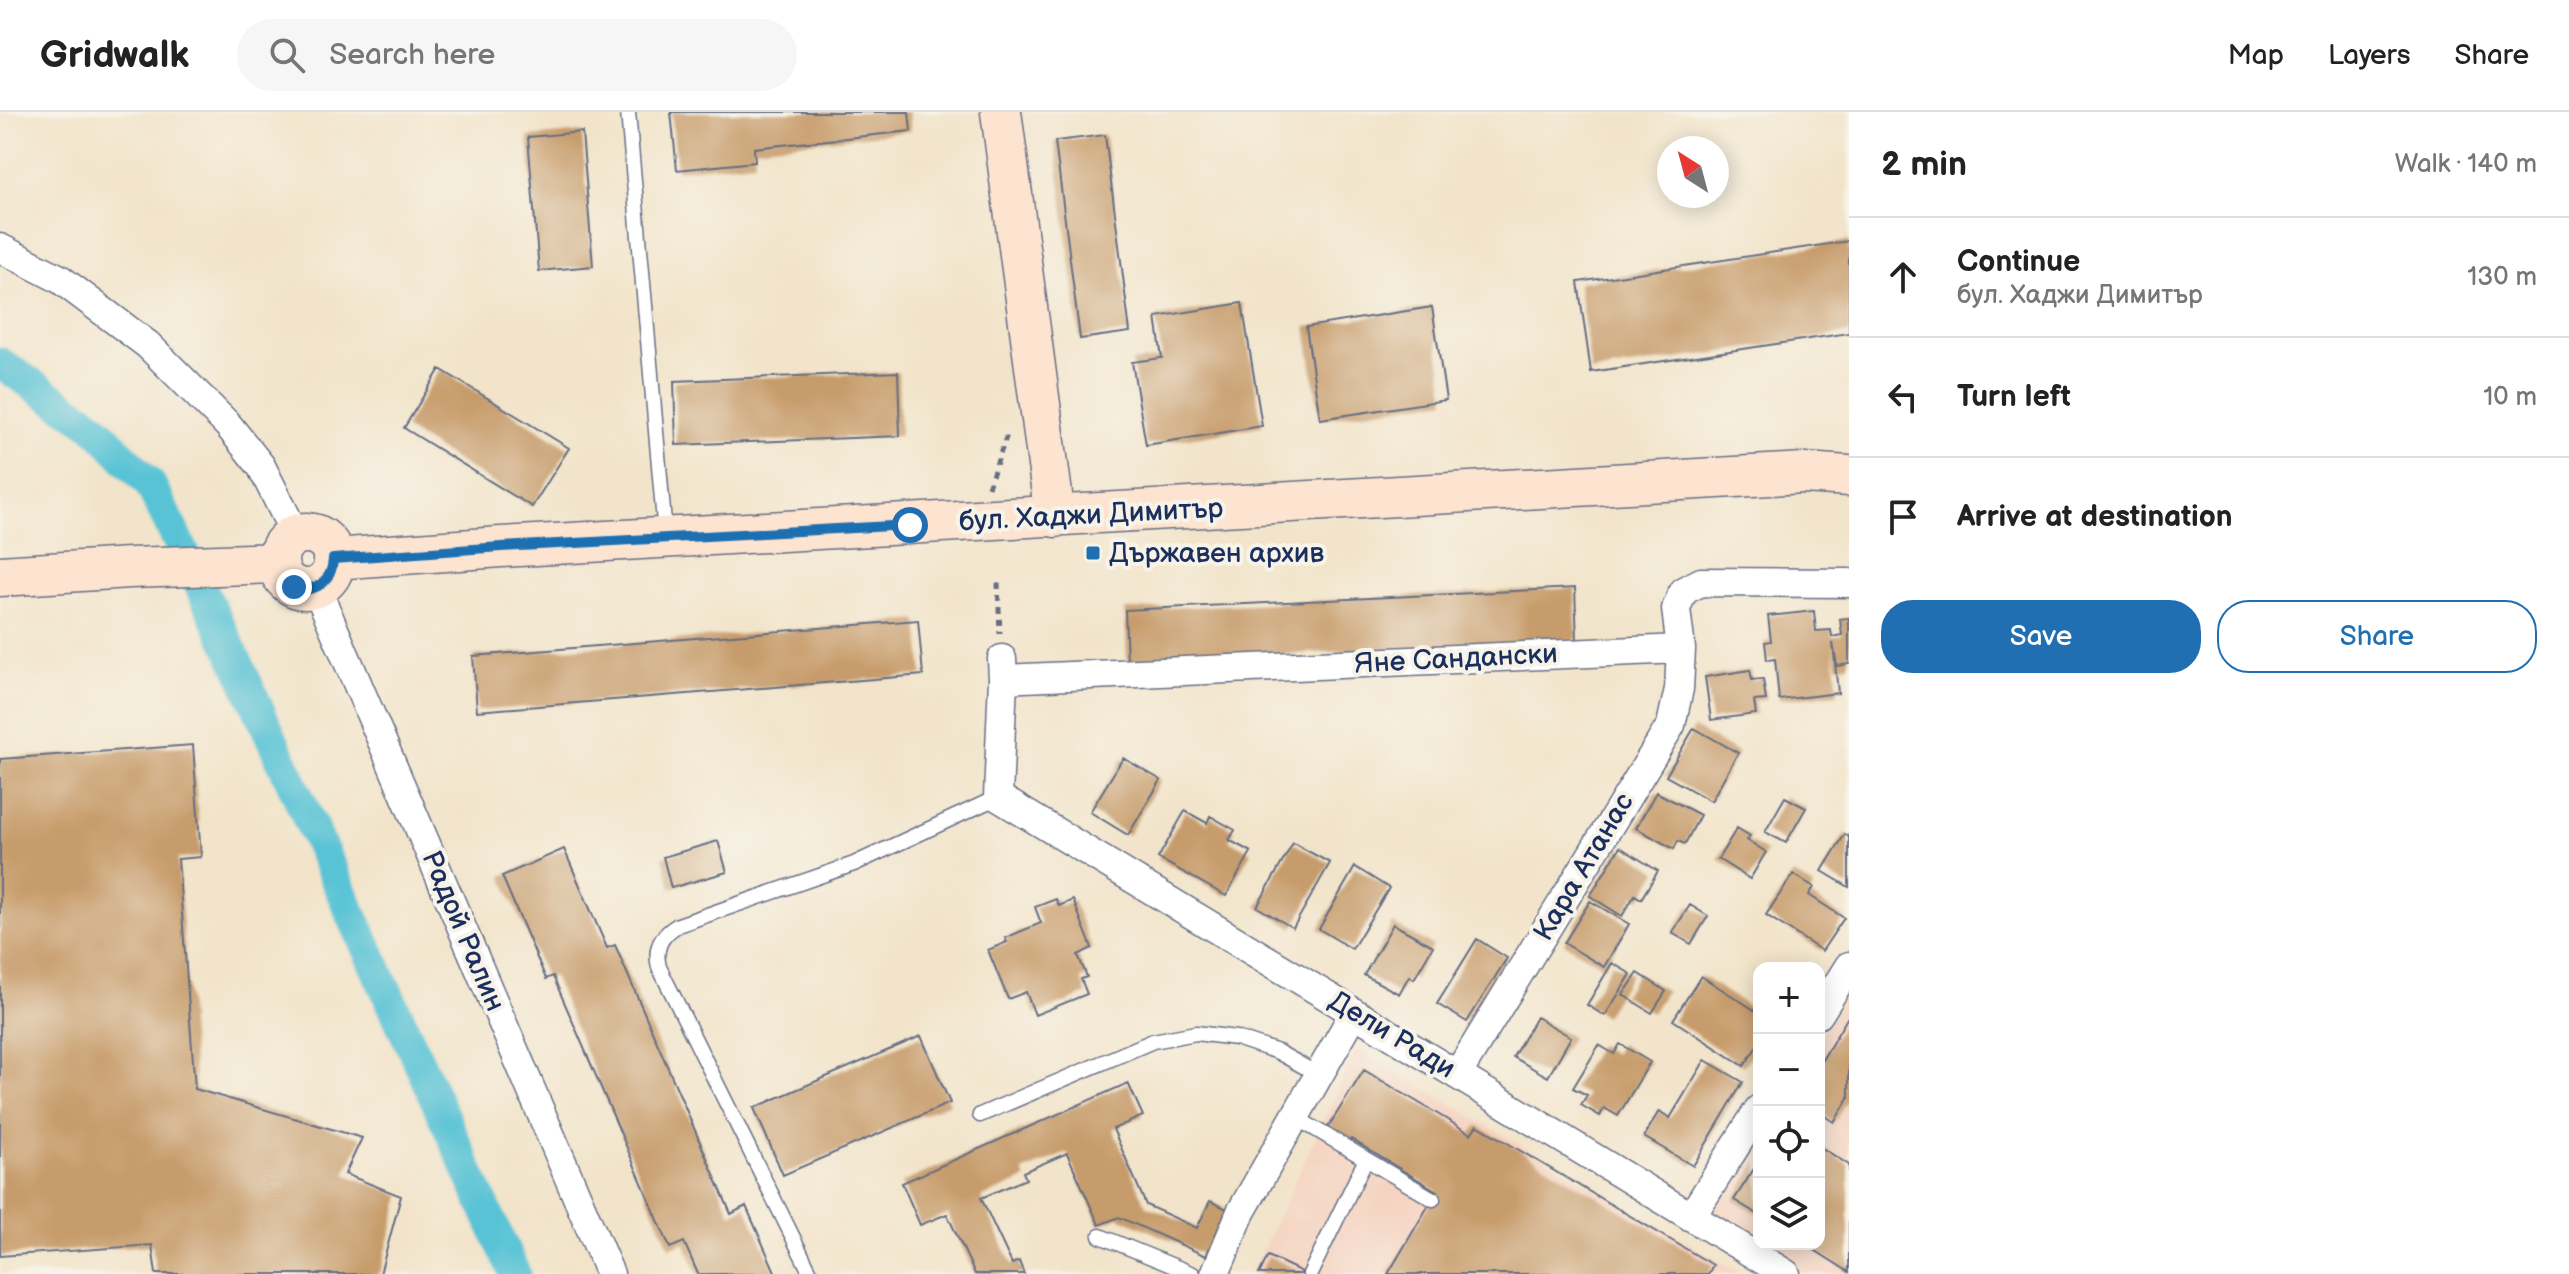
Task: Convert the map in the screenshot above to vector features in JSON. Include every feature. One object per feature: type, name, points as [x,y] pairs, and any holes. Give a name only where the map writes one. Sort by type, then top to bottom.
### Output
[{"type":"street","points":[[1001,112],[1055,517]]},
{"type":"street","points":[[0,248],[60,279],[148,345],[228,425],[261,466],[274,554]]},
{"type":"street","name":"бул. Хаджи Димитър","points":[[325,573],[665,538],[1804,473],[1849,476]]},
{"type":"street","points":[[0,576],[274,554],[310,534],[329,546],[325,573]]},
{"type":"street","name":"Радой Ралин","points":[[325,573],[610,1274]]},
{"type":"street","points":[[1681,649],[1676,609],[1683,591],[1701,582],[1849,583]]},
{"type":"street","name":"Яне Сандански","points":[[1002,669],[1681,649]]},
{"type":"street","name":"Кара Атанас","points":[[1457,1075],[1671,725],[1679,689],[1681,649]]},
{"type":"street","points":[[998,797],[1002,669]]},
{"type":"street","name":"Дели Ради","points":[[998,797],[1786,1274]]},
{"type":"street","points":[[1825,1004],[1849,966]]},
{"type":"street","points":[[1215,1274],[1241,1212],[1354,1013]]},
{"type":"street","points":[[1691,1217],[1753,1119]]},
{"type":"lane","points":[[628,112],[665,538]]},
{"type":"lane","points":[[811,1274],[659,967],[659,942],[678,925],[854,864],[998,797]]},
{"type":"lane","points":[[980,1115],[1153,1041],[1196,1033],[1236,1038],[1278,1052],[1319,1075]]},
{"type":"lane","points":[[1295,1117],[1433,1199]]},
{"type":"lane","points":[[1310,1274],[1366,1159]]},
{"type":"lane","points":[[1100,1236],[1193,1274]]},
{"type":"path","points":[[998,583],[1002,669]]},
{"type":"shaded area","points":[[1849,990],[1849,1274],[1809,1274],[1770,1250],[1825,1250],[1825,1028]]},
{"type":"shaded area","points":[[1357,1049],[1741,1274],[1251,1274]]},
{"type":"shaded area","points":[[1753,1146],[1753,1239],[1711,1214]]},
{"type":"building","points":[[671,112],[909,112],[911,131],[754,148],[755,162],[677,170]]},
{"type":"building","points":[[582,132],[593,266],[539,271],[528,137]]},
{"type":"building","points":[[1105,135],[1130,332],[1080,339],[1055,141]]},
{"type":"building","points":[[1849,241],[1849,333],[1591,372],[1578,282]]},
{"type":"building","points":[[1242,303],[1262,426],[1146,445],[1132,362],[1162,358],[1156,317]]},
{"type":"building","points":[[1432,307],[1446,400],[1320,419],[1306,327]]},
{"type":"building","points":[[440,369],[569,448],[532,507],[404,428]]},
{"type":"building","points":[[898,372],[900,436],[676,445],[674,381]]},
{"type":"building","points":[[1575,588],[1577,640],[1127,662],[1125,610]]},
{"type":"building","points":[[1814,611],[1816,631],[1831,630],[1832,637],[1842,635],[1840,619],[1849,618],[1849,664],[1837,666],[1833,643],[1838,693],[1779,700],[1775,659],[1767,660],[1765,642],[1771,641],[1768,616]]},
{"type":"building","points":[[918,620],[923,675],[477,711],[473,656]]},
{"type":"building","points":[[1750,670],[1752,680],[1763,679],[1766,700],[1754,701],[1756,714],[1711,720],[1705,677]]},
{"type":"building","points":[[1694,728],[1738,753],[1711,801],[1666,776]]},
{"type":"building","points":[[193,745],[201,857],[178,859],[195,1089],[362,1138],[345,1174],[401,1196],[380,1274],[156,1274],[152,1245],[0,1256],[0,759]]},
{"type":"building","points":[[1123,758],[1161,780],[1128,835],[1090,812]]},
{"type":"building","points":[[1656,792],[1700,815],[1685,844],[1678,841],[1674,849],[1636,828]]},
{"type":"building","points":[[1785,797],[1806,808],[1786,843],[1765,832]]},
{"type":"building","points":[[1185,811],[1207,823],[1210,816],[1235,830],[1229,840],[1251,852],[1226,896],[1158,858]]},
{"type":"building","points":[[1737,828],[1750,836],[1747,840],[1766,852],[1750,879],[1718,859]]},
{"type":"building","points":[[1845,834],[1849,837],[1849,887],[1822,871]]},
{"type":"building","points":[[718,841],[727,872],[671,888],[663,857]]},
{"type":"building","points":[[1293,843],[1330,863],[1293,928],[1257,907]]},
{"type":"building","points":[[1620,847],[1658,871],[1641,899],[1635,895],[1622,916],[1590,896]]},
{"type":"building","points":[[564,849],[607,948],[615,945],[731,1214],[746,1206],[776,1274],[698,1274],[684,1242],[670,1248],[553,976],[546,979],[502,876]]},
{"type":"building","points":[[1355,867],[1389,888],[1352,949],[1319,929]]},
{"type":"building","points":[[1793,874],[1814,887],[1809,895],[1844,918],[1822,951],[1766,915]]},
{"type":"building","points":[[1056,899],[1059,906],[1073,900],[1092,948],[1078,955],[1087,977],[1081,979],[1087,994],[1035,1015],[1026,992],[1008,999],[988,950],[1007,942],[1005,938],[1041,923],[1035,907]]},
{"type":"building","points":[[1590,901],[1629,924],[1604,967],[1564,943]]},
{"type":"building","points":[[1690,905],[1708,916],[1691,944],[1672,933]]},
{"type":"building","points":[[1393,924],[1433,946],[1414,979],[1409,976],[1399,994],[1364,975]]},
{"type":"building","points":[[1477,939],[1507,958],[1467,1022],[1437,1004]]},
{"type":"building","points":[[1612,963],[1631,974],[1605,1016],[1587,1005]]},
{"type":"building","points":[[1638,973],[1666,991],[1652,1013],[1623,995]]},
{"type":"building","points":[[1701,976],[1753,1009],[1753,1052],[1744,1066],[1673,1020]]},
{"type":"building","points":[[1849,1015],[1849,1098],[1834,1122],[1825,1116],[1825,1055]]},
{"type":"building","points":[[1536,1017],[1571,1037],[1548,1077],[1513,1057]]},
{"type":"building","points":[[921,1036],[950,1103],[783,1175],[754,1108]]},
{"type":"building","points":[[1620,1044],[1650,1062],[1618,1116],[1604,1108],[1600,1116],[1581,1105],[1587,1095],[1573,1088],[1599,1045],[1614,1054]]},
{"type":"building","points":[[1705,1060],[1743,1082],[1693,1166],[1644,1137],[1659,1111],[1670,1118]]},
{"type":"building","points":[[1364,1070],[1471,1134],[1477,1125],[1713,1265],[1708,1274],[1388,1274],[1437,1191],[1351,1139],[1347,1145],[1325,1132]]},
{"type":"building","points":[[1128,1083],[1143,1116],[1113,1129],[1146,1205],[1197,1228],[1210,1201],[1227,1209],[1206,1256],[1119,1217],[1099,1225],[1067,1153],[1023,1172],[1026,1179],[981,1198],[1012,1264],[1019,1261],[1024,1274],[975,1274],[947,1214],[920,1225],[902,1183]]},
{"type":"building","points":[[1825,1150],[1849,1165],[1849,1272],[1814,1250],[1825,1250]]},
{"type":"building","points":[[1753,1170],[1753,1211],[1734,1200]]},
{"type":"building","points":[[1268,1256],[1302,1272],[1301,1274],[1259,1274]]},
{"type":"waterway","points":[[0,363],[93,425],[150,484],[233,653],[515,1274]]},
{"type":"place","name":"Държавен архив","points":[[1093,553]]},
{"type":"route","points":[[294,587],[309,589],[324,583],[333,568],[333,559],[910,525]]}]
